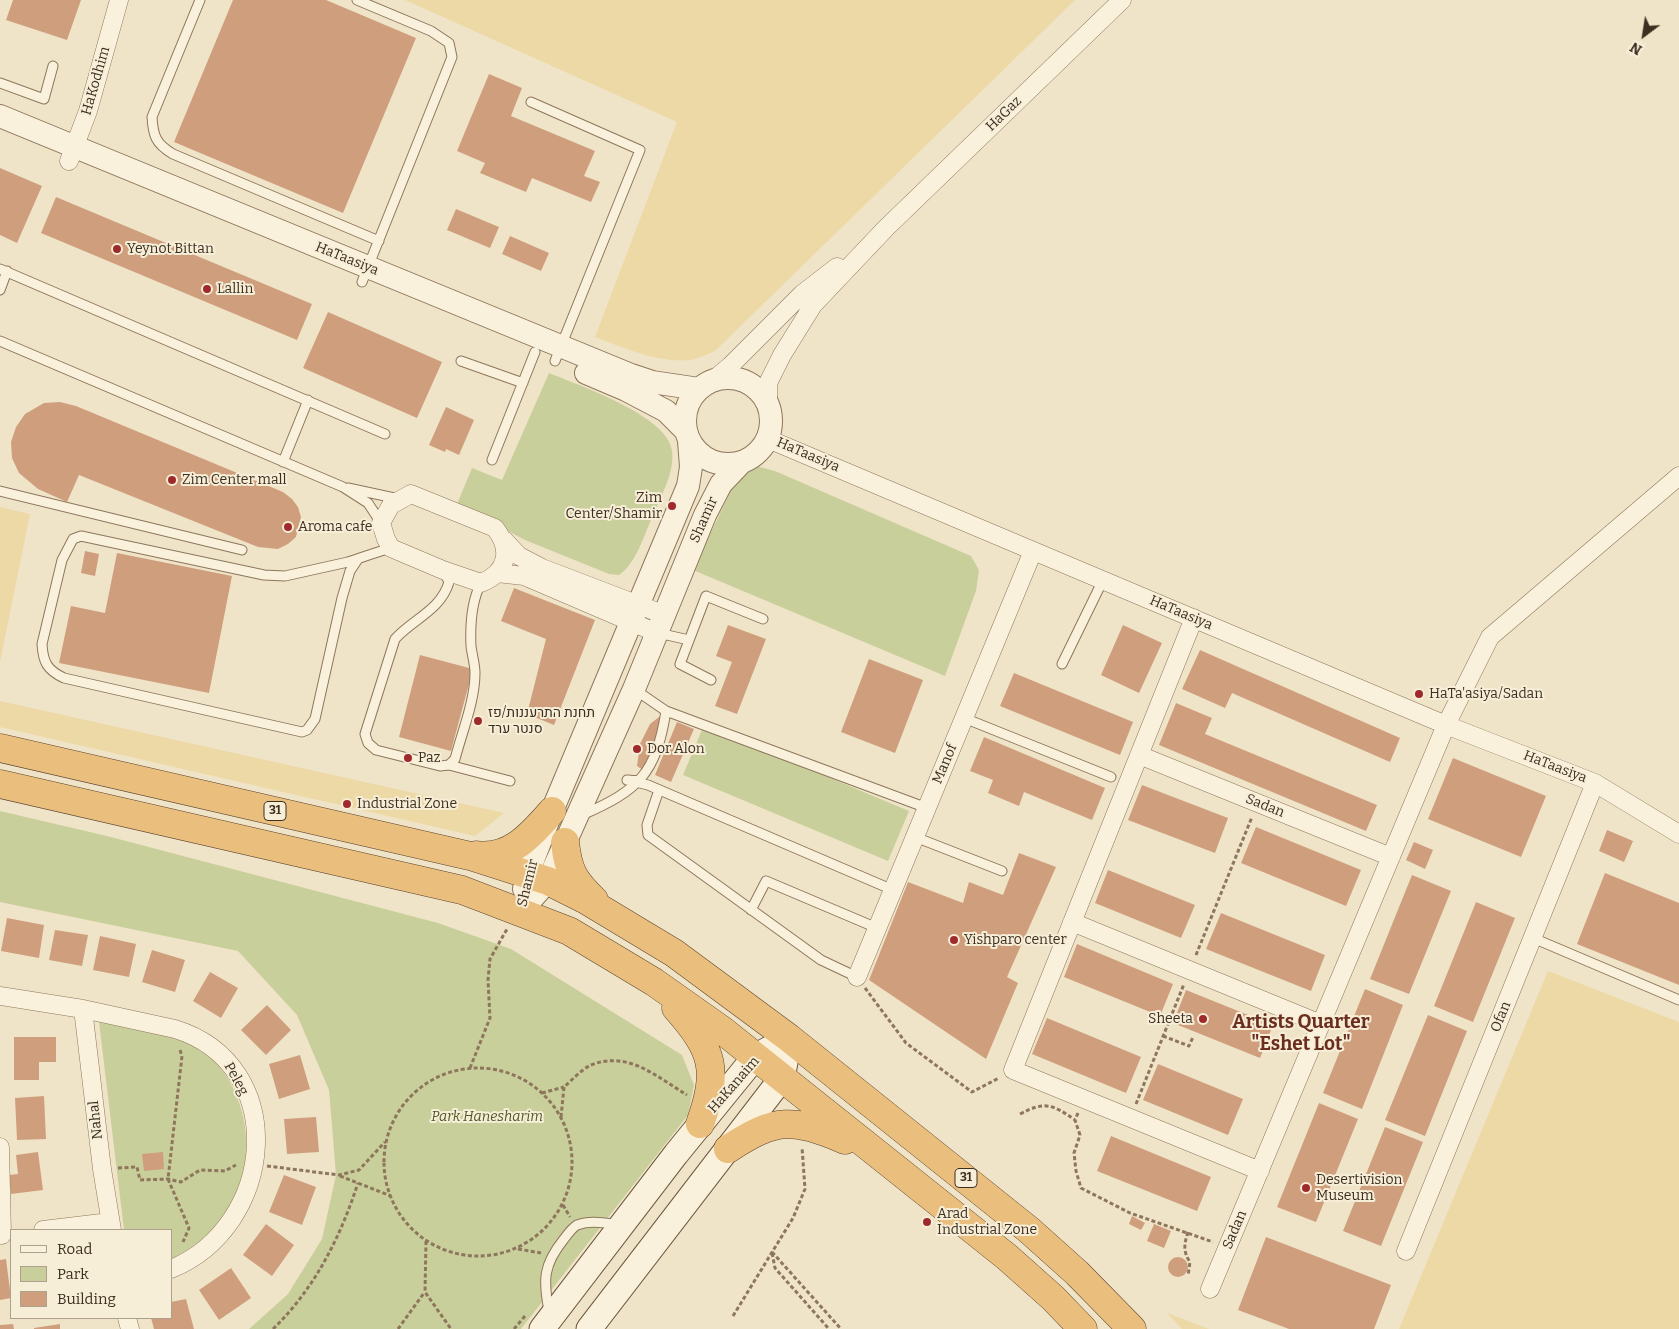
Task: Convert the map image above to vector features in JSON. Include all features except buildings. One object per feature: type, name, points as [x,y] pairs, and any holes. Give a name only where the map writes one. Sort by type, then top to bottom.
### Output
[{"type":"highway","name":"31","points":[[0,748],[451,852],[538,877],[606,912],[674,953],[789,1038],[1029,1230],[1077,1273],[1132,1329]]},
{"type":"highway","name":"31","points":[[0,784],[462,890],[569,931],[654,982],[755,1057],[1007,1257],[1053,1298],[1083,1329]]},
{"type":"highway","points":[[451,852],[489,857],[527,840],[565,814]]},
{"type":"highway","points":[[566,842],[567,863],[576,883],[606,912]]},
{"type":"highway","points":[[654,982],[695,1030],[711,1063],[710,1094],[700,1124]]},
{"type":"highway","points":[[728,1149],[757,1130],[773,1125],[800,1124],[810,1126],[879,1155]]},
{"type":"main road","name":"HaKanaim","points":[[546,1323],[700,1124],[755,1057],[789,1038]]},
{"type":"main road","points":[[589,1329],[782,1078],[789,1038]]},
{"type":"street","name":"HaKodhim","points":[[73,154],[119,0]]},
{"type":"street","name":"HaGaz","points":[[768,405],[768,383],[782,355],[813,305],[886,228],[1122,0]]},
{"type":"street","name":"HaTaasiya","points":[[0,116],[73,154],[365,274],[550,353],[666,411],[687,436]]},
{"type":"street","name":"HaTaasiya","points":[[0,132],[73,154]]},
{"type":"street","name":"HaGaz","points":[[705,385],[730,366],[802,294],[886,228]]},
{"type":"street","name":"HaTaasiya","points":[[550,353],[652,382],[705,385]]},
{"type":"street","points":[[729,378],[745,382],[759,392],[768,405],[771,425],[768,438],[755,455],[741,463],[719,464],[703,457],[687,436],[686,411],[705,385],[729,378]]},
{"type":"street","name":"Shamir","points":[[520,912],[538,877],[565,814],[635,613],[688,486],[691,467],[687,436]]},
{"type":"street","name":"HaTaasiya","points":[[768,438],[1446,725],[1595,783],[1679,834]]},
{"type":"street","name":"Shamir","points":[[538,877],[566,842],[565,814],[634,690],[704,514],[721,484],[741,463]]},
{"type":"street","name":"Sadan","points":[[1210,1289],[1446,725],[1490,637],[1679,476]]},
{"type":"street","points":[[504,540],[504,563],[497,573],[481,583],[442,570],[391,548],[381,526],[391,505],[411,494],[495,528],[519,556],[661,624]]},
{"type":"street","name":"Manof","points":[[857,977],[1033,551]]},
{"type":"street","points":[[497,573],[524,576],[635,613]]},
{"type":"street","points":[[1194,618],[1013,1070],[1260,1171]]},
{"type":"street","name":"Sadan","points":[[1139,755],[1391,857]]},
{"type":"street","name":"Ofan","points":[[1406,1251],[1595,783]]},
{"type":"street","points":[[1072,922],[1321,1024]]},
{"type":"street","name":"Peleg","points":[[0,996],[84,1009],[186,1032],[211,1047],[228,1062],[246,1092],[254,1124],[257,1152],[252,1180],[238,1211],[215,1242],[196,1258],[172,1269]]},
{"type":"street","name":"Nahal","points":[[84,1009],[102,1169],[111,1226]]},
{"type":"street","points":[[0,1147],[4,1235]]},
{"type":"street","points":[[60,1229],[111,1226]]},
{"type":"lane","points":[[200,0],[152,117],[153,133],[160,146],[173,154],[379,241]]},
{"type":"lane","points":[[357,0],[450,42],[452,57],[365,274]]},
{"type":"lane","points":[[0,83],[44,99],[53,66]]},
{"type":"lane","points":[[492,460],[523,383],[550,353],[640,150],[531,102]]},
{"type":"lane","points":[[0,290],[4,270],[385,434]]},
{"type":"lane","points":[[0,341],[343,487],[368,503],[381,526],[378,542],[367,556]]},
{"type":"lane","points":[[461,361],[523,383]]},
{"type":"lane","points":[[283,462],[308,400]]},
{"type":"lane","points":[[343,487],[399,499]]},
{"type":"lane","points":[[0,492],[242,550]]},
{"type":"lane","points":[[358,559],[350,571],[344,587],[315,719],[307,730],[302,732],[64,678],[46,666],[42,658],[42,644],[62,560],[73,538],[82,536],[264,576],[285,576],[358,559],[391,548]]},
{"type":"lane","points":[[442,570],[449,582],[446,591],[429,612],[404,629],[395,639],[365,734],[368,743],[376,750],[440,766],[449,764],[455,759],[473,691],[475,672],[471,646],[471,617],[474,596],[481,583]]},
{"type":"lane","points":[[1062,664],[1103,580]]},
{"type":"lane","points":[[711,680],[680,664],[706,596],[763,619]]},
{"type":"lane","points":[[661,624],[689,640]]},
{"type":"lane","points":[[634,690],[666,711],[927,808]]},
{"type":"lane","points":[[565,814],[608,804],[641,781],[654,760],[662,736],[666,711]]},
{"type":"lane","points":[[964,718],[1111,777]]},
{"type":"lane","points":[[449,764],[510,781]]},
{"type":"lane","points":[[641,781],[627,780],[659,790],[893,890]]},
{"type":"lane","points":[[659,790],[646,825],[648,835],[821,960],[857,977]]},
{"type":"lane","points":[[914,837],[1002,871]]},
{"type":"lane","points":[[751,910],[766,881],[877,928]]},
{"type":"lane","points":[[1533,938],[1679,1000]]},
{"type":"lane","points":[[546,1323],[546,1270],[551,1255],[575,1226],[593,1222],[621,1225]]},
{"type":"path","points":[[1130,1118],[1258,803]]},
{"type":"path","points":[[470,1068],[490,1018],[490,959],[510,923],[520,912]]},
{"type":"path","points":[[857,977],[906,1043],[972,1092],[1013,1070]]},
{"type":"path","points":[[172,1269],[189,1228],[168,1178],[182,1056],[175,1029]]},
{"type":"path","points":[[1163,1036],[1189,1046],[1194,1036]]},
{"type":"path","points":[[542,1093],[564,1087],[591,1065],[621,1060],[636,1064],[689,1096]]},
{"type":"path","points":[[470,1068],[485,1068],[519,1078],[542,1093],[561,1118],[570,1139],[572,1173],[563,1205],[544,1231],[517,1248],[495,1255],[472,1256],[442,1249],[426,1241],[415,1233],[396,1208],[385,1179],[384,1160],[386,1142],[398,1112],[421,1087],[451,1072],[470,1068]]},
{"type":"path","points":[[561,1118],[564,1087]]},
{"type":"path","points":[[1082,1098],[1075,1120],[1080,1135],[1074,1152],[1076,1171],[1082,1188],[1130,1213],[1188,1232],[1228,1248]]},
{"type":"path","points":[[1020,1114],[1033,1106],[1045,1104],[1075,1120]]},
{"type":"path","points":[[733,1316],[793,1218],[805,1190],[800,1124]]},
{"type":"path","points":[[339,1175],[391,1196]]},
{"type":"path","points":[[273,1329],[314,1280],[335,1243],[358,1183]]},
{"type":"path","points":[[1188,1232],[1184,1248],[1190,1262],[1188,1276]]},
{"type":"path","points":[[398,1329],[425,1292],[426,1241]]},
{"type":"path","points":[[517,1248],[551,1255]]},
{"type":"path","points":[[772,1252],[775,1268],[829,1329]]},
{"type":"path","points":[[772,1252],[841,1329]]},
{"type":"path","points":[[514,1329],[545,1291]]},
{"type":"path","points":[[425,1292],[451,1329]]},
{"type":"green space","points":[[549,373],[620,403],[639,414],[656,426],[667,438],[672,451],[670,474],[644,538],[631,563],[619,575],[609,574],[525,540],[457,504],[472,468],[502,480]]},
{"type":"green space","points":[[756,466],[775,471],[971,556],[979,570],[976,591],[945,676],[693,570],[734,484],[743,472]]},
{"type":"green space","points":[[704,725],[909,811],[888,861],[683,775]]},
{"type":"green space","name":"Park Hanesharim","points":[[0,811],[107,836],[438,923],[511,949],[682,1055],[694,1085],[688,1115],[521,1329],[249,1329],[288,1294],[322,1239],[336,1175],[329,1090],[297,1015],[238,951],[0,902]]},
{"type":"green space","points":[[99,1022],[169,1036],[195,1047],[207,1055],[219,1067],[233,1088],[240,1104],[246,1135],[246,1157],[242,1178],[234,1198],[223,1217],[191,1247],[172,1258],[172,1229],[124,1229]]},
{"type":"sand","points":[[405,0],[1075,0],[715,351],[699,358],[678,360],[641,354],[595,337],[677,122]]},
{"type":"sand","points":[[0,507],[30,514],[0,662]]},
{"type":"sand","points":[[0,701],[504,813],[475,836],[0,727]]},
{"type":"sand","points":[[1548,971],[1679,1022],[1679,1329],[1399,1329]]},
{"type":"sand","points":[[1167,1313],[1209,1329],[1182,1329]]},
{"type":"place","name":"Yeynot Bittan","points":[[117,249]]},
{"type":"place","name":"Lallin","points":[[207,289]]},
{"type":"place","name":"Zim Center mall","points":[[172,480]]},
{"type":"place","name":"Zim Center/Shamir","points":[[672,506]]},
{"type":"place","name":"Aroma cafe","points":[[288,527]]},
{"type":"place","name":"HaTa'asiya/Sadan","points":[[1419,694]]},
{"type":"place","name":"תחנת התרעננות/פז סנטר ערד","points":[[478,721]]},
{"type":"place","name":"Dor Alon","points":[[637,749]]},
{"type":"place","name":"Paz","points":[[408,758]]},
{"type":"place","name":"Industrial Zone","points":[[347,804]]},
{"type":"place","name":"Yishparo center","points":[[954,940]]},
{"type":"place","name":"Sheeta","points":[[1203,1019]]},
{"type":"place","name":"Desertivision Museum","points":[[1306,1188]]},
{"type":"place","name":"Arad Industrial Zone","points":[[927,1222]]},
{"type":"district","name":"Artists Quarter \"Eshet Lot\"","points":[[1301,1034]]}]
